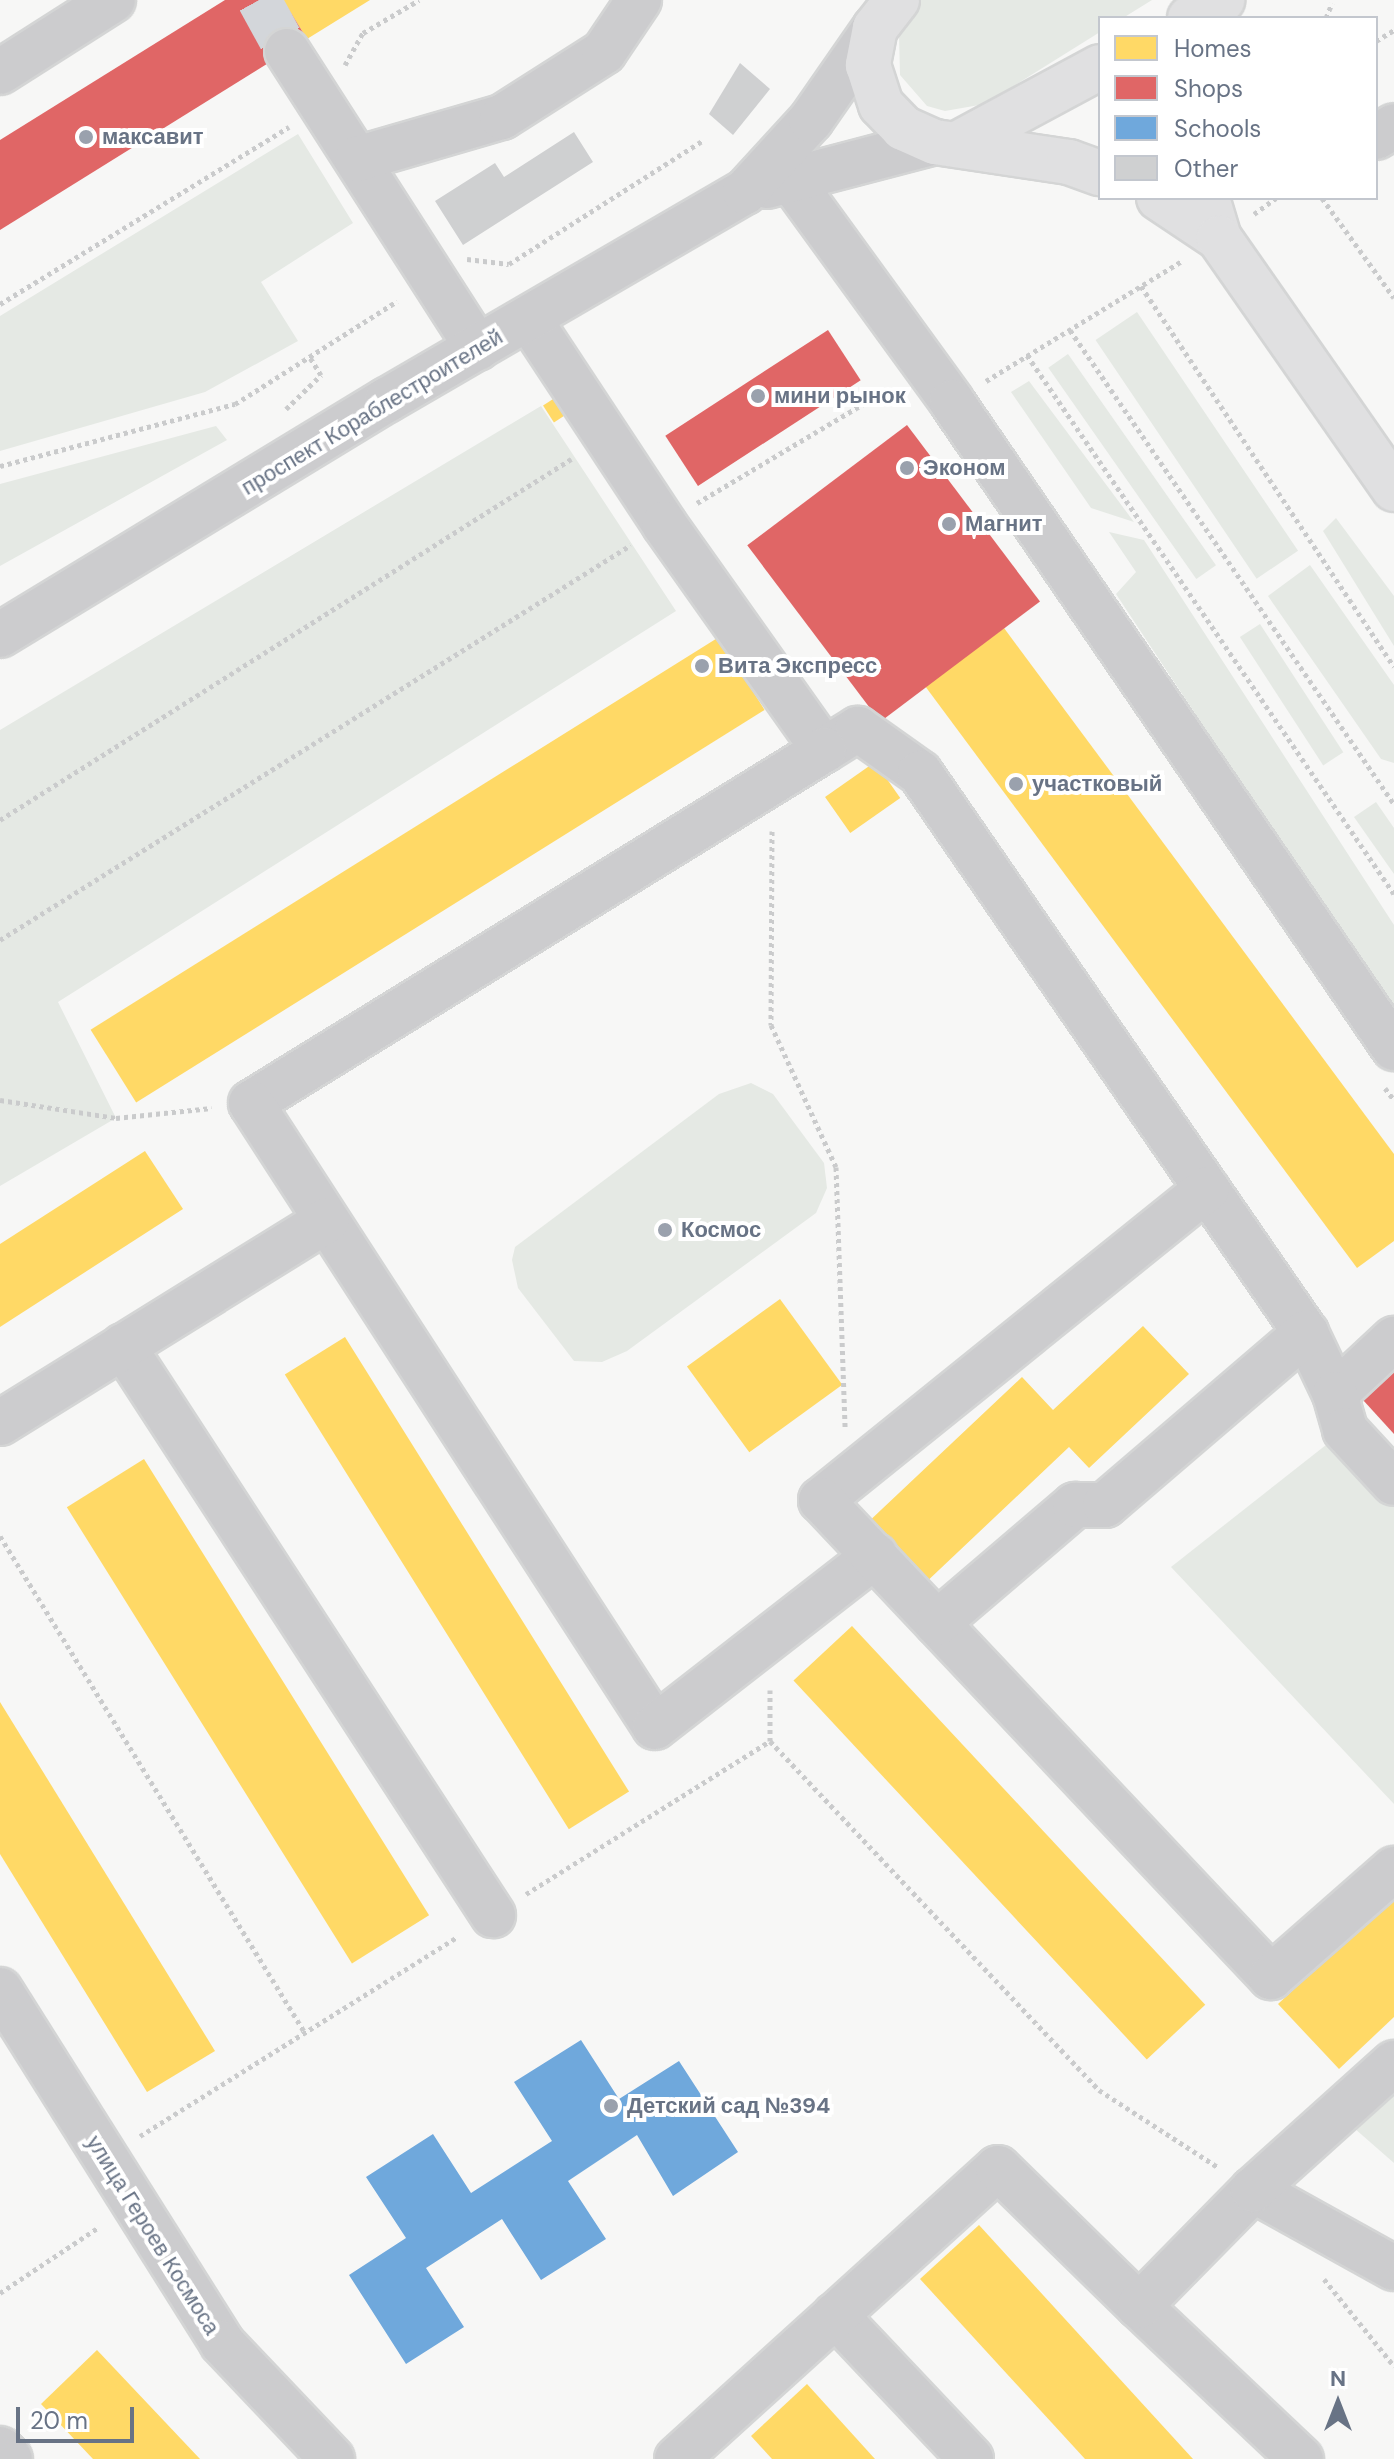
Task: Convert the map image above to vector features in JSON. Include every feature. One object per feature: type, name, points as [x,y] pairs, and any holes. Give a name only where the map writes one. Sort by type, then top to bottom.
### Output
[{"type":"main road","points":[[886,14],[868,65],[881,105],[903,128],[947,142],[1069,162],[1098,172]]},
{"type":"main road","points":[[947,142],[1098,68]]},
{"type":"main road","points":[[1164,200],[1213,218],[1394,489]]},
{"type":"street","points":[[0,72],[113,0]]},
{"type":"street","points":[[357,159],[502,117],[604,52],[639,0]]},
{"type":"street","points":[[745,192],[811,120],[886,14]]},
{"type":"street","points":[[287,51],[478,348]]},
{"type":"street","points":[[745,192],[947,142]]},
{"type":"street","points":[[791,180],[952,402],[1394,1048]]},
{"type":"street","name":"проспект Кораблестроителей","points":[[0,635],[745,192]]},
{"type":"street","points":[[529,319],[664,524],[824,750]]},
{"type":"street","points":[[875,1556],[655,1727],[251,1103],[858,729],[920,773],[1306,1333],[1335,1394],[1345,1430],[1394,1483]]},
{"type":"street","points":[[1207,1189],[821,1500],[1271,1977],[1394,1869]]},
{"type":"street","points":[[0,1423],[326,1221]]},
{"type":"street","points":[[937,1623],[1075,1505],[1105,1505],[1306,1333]]},
{"type":"street","points":[[1335,1394],[1394,1339]]},
{"type":"street","points":[[123,1346],[493,1915]]},
{"type":"street","name":"улица Героев Космоса","points":[[0,1990],[222,2343],[332,2459]]},
{"type":"street","points":[[1139,2306],[1253,2190],[1394,2063]]},
{"type":"street","points":[[677,2459],[998,2168],[1301,2459]]},
{"type":"street","points":[[1253,2190],[1394,2268]]},
{"type":"street","points":[[835,2315],[971,2459]]},
{"type":"street","points":[[0,2449],[10,2459]]},
{"type":"path","points":[[0,304],[322,107],[363,33],[419,0]]},
{"type":"path","points":[[1327,16],[1332,3]]},
{"type":"path","points":[[0,466],[235,404],[471,256],[509,264],[704,140]]},
{"type":"path","points":[[1323,200],[1394,298]]},
{"type":"path","points":[[952,402],[1141,286],[1213,218]]},
{"type":"path","points":[[1141,286],[1394,667]]},
{"type":"path","points":[[1070,330],[1394,804]]},
{"type":"path","points":[[1027,355],[1394,894]]},
{"type":"path","points":[[0,940],[886,386],[894,395]]},
{"type":"path","points":[[0,820],[606,437]]},
{"type":"path","points":[[772,781],[771,1025],[836,1167],[846,1480]]},
{"type":"path","points":[[0,1100],[116,1118],[251,1103]]},
{"type":"path","points":[[0,1536],[305,2033]]},
{"type":"path","points":[[770,1741],[1099,2090],[1253,2190]]},
{"type":"path","points":[[0,2293],[135,2204]]},
{"type":"shaded area","points":[[920,0],[1152,0],[1126,16],[1098,16],[1098,33],[985,104],[945,111],[927,106],[900,75],[899,34]]},
{"type":"shaded area","points":[[298,134],[353,223],[261,282],[298,341],[205,392],[0,451],[0,316]]},
{"type":"shaded area","points":[[1137,312],[1298,551],[1257,579],[1096,340]]},
{"type":"shaded area","points":[[1068,354],[1216,565],[1196,579],[1048,368]]},
{"type":"shaded area","points":[[1029,381],[1134,522],[1091,508],[1011,392]]},
{"type":"shaded area","points":[[541,406],[676,611],[58,1002],[116,1118],[0,1186],[0,730]]},
{"type":"shaded area","points":[[216,426],[227,440],[0,566],[0,484]]},
{"type":"shaded area","points":[[1336,518],[1394,596],[1394,646],[1323,531]]},
{"type":"shaded area","points":[[1109,532],[1144,540],[1394,925],[1394,1015],[1116,594],[1136,572]]},
{"type":"shaded area","points":[[1310,565],[1394,685],[1394,763],[1381,759],[1268,596]]},
{"type":"shaded area","points":[[1260,624],[1343,752],[1323,765],[1240,637]]},
{"type":"shaded area","points":[[1376,802],[1394,828],[1394,874],[1354,817]]},
{"type":"shaded area","name":"Космос","points":[[751,1083],[773,1094],[824,1163],[827,1188],[816,1213],[627,1351],[602,1362],[574,1361],[518,1288],[512,1260],[515,1247],[719,1094]]},
{"type":"shaded area","points":[[1345,1430],[1394,1483],[1394,1804],[1171,1567]]},
{"type":"shaded area","points":[[1394,2063],[1394,2163],[1338,2114]]},
{"type":"building: Homes","points":[[283,0],[370,0],[307,39]]},
{"type":"building: Homes","points":[[564,392],[575,409],[554,422],[543,406]]},
{"type":"building: Homes","points":[[1004,628],[1394,1154],[1394,1241],[1357,1268],[925,686]]},
{"type":"building: Homes","points":[[719,637],[765,710],[136,1103],[91,1030]]},
{"type":"building: Homes","points":[[875,762],[900,798],[850,833],[825,797]]},
{"type":"building: Homes","points":[[145,1151],[183,1209],[0,1327],[0,1244]]},
{"type":"building: Homes","points":[[780,1299],[842,1385],[749,1452],[687,1367]]},
{"type":"building: Homes","points":[[1143,1326],[1189,1374],[1089,1468],[1069,1447],[921,1587],[864,1526],[1022,1377],[1053,1410]]},
{"type":"building: Homes","points":[[345,1337],[629,1792],[569,1829],[285,1375]]},
{"type":"building: Homes","points":[[144,1459],[429,1915],[352,1963],[67,1507]]},
{"type":"building: Homes","points":[[852,1626],[1205,2005],[1147,2059],[793,1681]]},
{"type":"building: Homes","points":[[0,1702],[215,2051],[147,2092],[0,1854]]},
{"type":"building: Homes","points":[[1394,1896],[1394,2017],[1339,2069],[1278,2004]]},
{"type":"building: Homes","points":[[979,2225],[1193,2459],[1085,2459],[920,2279]]},
{"type":"building: Homes","points":[[97,2350],[200,2459],[93,2459],[41,2404]]},
{"type":"building: Homes","points":[[807,2384],[875,2459],[772,2459],[751,2436]]},
{"type":"building: Shops","points":[[225,0],[283,0],[307,39],[0,230],[0,140]]},
{"type":"building: Shops","points":[[828,330],[861,380],[698,486],[665,436]]},
{"type":"building: Shops","points":[[907,425],[1040,601],[880,722],[747,545]]},
{"type":"building: Shops","points":[[1394,1372],[1394,1434],[1363,1400]]},
{"type":"building: Schools","points":[[581,2040],[619,2099],[679,2061],[738,2152],[673,2196],[637,2135],[568,2181],[606,2239],[541,2280],[502,2219],[426,2268],[464,2327],[406,2364],[349,2275],[406,2238],[366,2177],[433,2134],[471,2193],[552,2141],[514,2082]]},
{"type":"building: Other","points":[[740,63],[770,89],[733,135],[709,114]]},
{"type":"building: Other","points":[[574,132],[593,162],[463,245],[435,201],[495,163],[504,177]]},
{"type":"tunnel","points":[[259,0],[287,51]]},
{"type":"place","name":"максавит","points":[[86,137]]},
{"type":"place","name":"мини рынок","points":[[758,396]]},
{"type":"place","name":"Эконом","points":[[907,468]]},
{"type":"place","name":"Магнит","points":[[949,524]]},
{"type":"place","name":"Вита Экспресс","points":[[702,666]]},
{"type":"place","name":"участковый","points":[[1016,784]]},
{"type":"place","name":"Космос","points":[[665,1230]]},
{"type":"place","name":"Детский сад №394","points":[[611,2106]]}]
